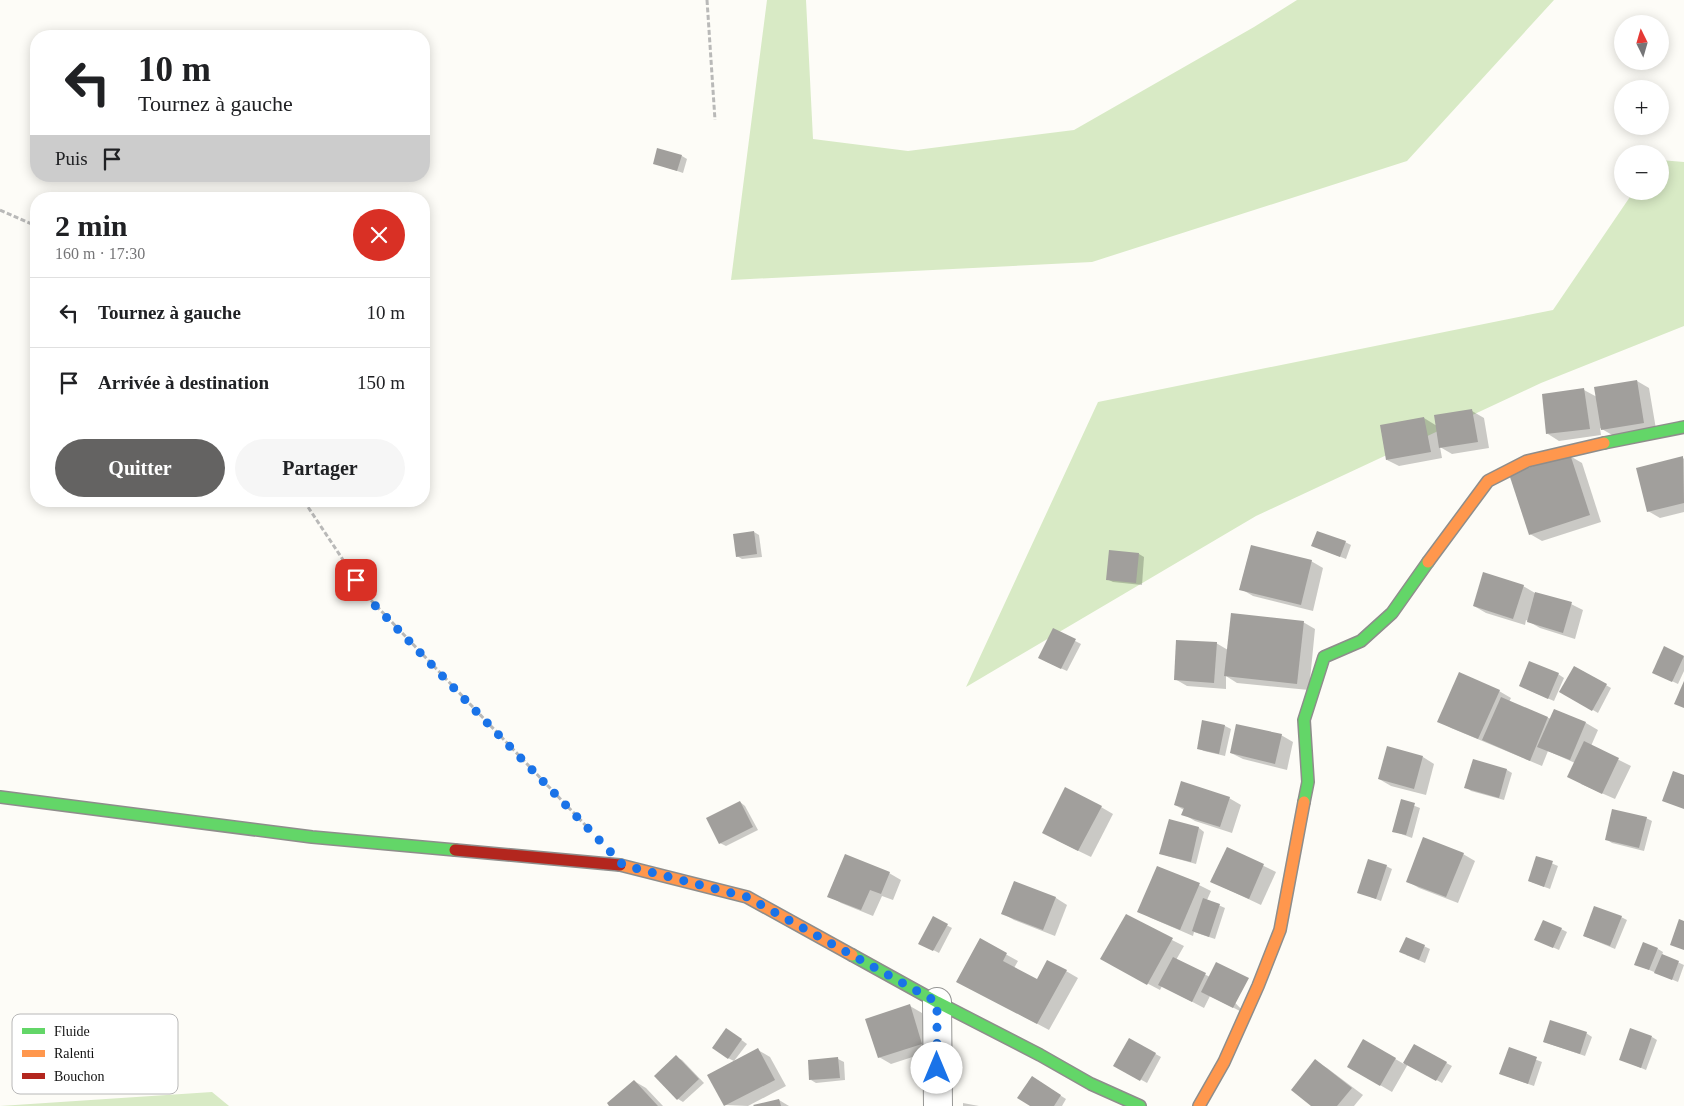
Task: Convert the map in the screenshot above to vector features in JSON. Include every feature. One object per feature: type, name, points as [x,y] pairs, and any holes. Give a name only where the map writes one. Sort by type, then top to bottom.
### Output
[{"type":"street","points":[[1200,1106],[1224,1062],[1258,986],[1280,930],[1308,782],[1304,720],[1324,657],[1360,641],[1392,613],[1425,565],[1488,481],[1527,461],[1631,436],[1684,427]]},
{"type":"street","points":[[0,797],[312,837],[623,865],[747,897],[937,1002],[1040,1055],[1091,1084],[1140,1106]]},
{"type":"street","points":[[937,1002],[938,1106]]},
{"type":"path","points":[[707,0],[715,120]]},
{"type":"path","points":[[0,210],[30,223]]},
{"type":"path","points":[[308,507],[366,596],[623,865]]},
{"type":"green space","points":[[767,0],[806,0],[813,139],[908,151],[1074,130],[1254,27],[1297,0],[1554,0],[1407,161],[1092,262],[731,280]]},
{"type":"green space","points":[[1669,161],[1684,162],[1684,326],[1541,383],[1256,516],[966,687],[1098,402],[1553,310],[1628,200],[1669,200]]},
{"type":"green space","points":[[212,1092],[229,1106],[0,1106]]},
{"type":"building","points":[[657,148],[682,155],[677,171],[653,164]]},
{"type":"building","points":[[1637,380],[1644,423],[1601,430],[1594,387]]},
{"type":"building","points":[[1584,388],[1590,429],[1546,434],[1542,394]]},
{"type":"building","points":[[1472,409],[1478,442],[1439,448],[1434,415]]},
{"type":"building","points":[[1424,417],[1431,452],[1386,460],[1380,425]]},
{"type":"building","points":[[1570,454],[1590,515],[1529,535],[1509,474]]},
{"type":"building","points":[[1683,456],[1684,503],[1647,512],[1636,468]]},
{"type":"building","points":[[754,531],[757,554],[736,557],[733,534]]},
{"type":"building","points":[[1317,531],[1346,541],[1340,557],[1311,546]]},
{"type":"building","points":[[1251,545],[1312,560],[1301,605],[1239,590]]},
{"type":"building","points":[[1109,550],[1139,553],[1136,583],[1106,580]]},
{"type":"building","points":[[1483,572],[1524,585],[1513,619],[1473,606]]},
{"type":"building","points":[[1535,592],[1572,602],[1563,633],[1527,622]]},
{"type":"building","points":[[1231,613],[1304,621],[1297,684],[1224,676]]},
{"type":"building","points":[[1053,628],[1076,639],[1061,669],[1038,658]]},
{"type":"building","points":[[1176,640],[1217,642],[1214,683],[1174,680]]},
{"type":"building","points":[[1664,646],[1684,656],[1672,682],[1652,673]]},
{"type":"building","points":[[1529,661],[1559,673],[1548,699],[1519,686]]},
{"type":"building","points":[[1574,666],[1607,684],[1592,711],[1559,692]]},
{"type":"building","points":[[1459,672],[1500,690],[1478,739],[1437,722]]},
{"type":"building","points":[[1684,681],[1684,708],[1674,704]]},
{"type":"building","points":[[1501,697],[1548,717],[1530,761],[1482,740]]},
{"type":"building","points":[[1554,709],[1586,722],[1570,760],[1537,747]]},
{"type":"building","points":[[1202,720],[1225,725],[1219,754],[1197,749]]},
{"type":"building","points":[[1236,724],[1282,734],[1275,764],[1230,753]]},
{"type":"building","points":[[1584,741],[1619,758],[1602,794],[1567,777]]},
{"type":"building","points":[[1387,746],[1423,756],[1414,789],[1378,779]]},
{"type":"building","points":[[1473,759],[1507,769],[1499,798],[1464,788]]},
{"type":"building","points":[[1673,771],[1684,775],[1684,809],[1662,801]]},
{"type":"building","points":[[1181,781],[1230,797],[1220,827],[1181,815],[1184,808],[1174,805]]},
{"type":"building","points":[[1065,787],[1102,806],[1078,851],[1042,833]]},
{"type":"building","points":[[1401,799],[1415,803],[1406,835],[1392,832]]},
{"type":"building","points":[[740,801],[753,827],[719,844],[706,818]]},
{"type":"building","points":[[1612,809],[1647,817],[1639,848],[1605,840]]},
{"type":"building","points":[[1169,819],[1199,827],[1191,862],[1159,854]]},
{"type":"building","points":[[1423,837],[1464,853],[1446,897],[1406,882]]},
{"type":"building","points":[[1227,847],[1264,864],[1249,899],[1210,882]]},
{"type":"building","points":[[845,854],[890,872],[881,894],[870,890],[861,910],[827,897]]},
{"type":"building","points":[[1536,856],[1553,861],[1544,887],[1528,881]]},
{"type":"building","points":[[1368,859],[1387,865],[1376,899],[1357,893]]},
{"type":"building","points":[[1157,866],[1200,883],[1180,930],[1137,912]]},
{"type":"building","points":[[1014,881],[1056,897],[1043,930],[1001,914]]},
{"type":"building","points":[[1203,898],[1220,904],[1209,937],[1192,931]]},
{"type":"building","points":[[1594,906],[1622,916],[1610,946],[1583,936]]},
{"type":"building","points":[[1126,914],[1173,938],[1147,985],[1100,959]]},
{"type":"building","points":[[933,916],[948,924],[933,951],[918,944]]},
{"type":"building","points":[[1679,919],[1684,921],[1684,950],[1670,945]]},
{"type":"building","points":[[1543,920],[1562,928],[1553,948],[1534,940]]},
{"type":"building","points":[[1406,937],[1425,945],[1419,960],[1399,952]]},
{"type":"building","points":[[980,938],[1007,953],[1003,961],[1037,979],[1047,960],[1067,970],[1037,1024],[956,982]]},
{"type":"building","points":[[1643,942],[1658,948],[1649,970],[1634,965]]},
{"type":"building","points":[[1662,954],[1679,961],[1672,980],[1654,973]]},
{"type":"building","points":[[1173,957],[1206,973],[1192,1002],[1158,985]]},
{"type":"building","points":[[1216,962],[1249,978],[1233,1008],[1201,992]]},
{"type":"building","points":[[910,1004],[922,1044],[878,1058],[865,1019]]},
{"type":"building","points":[[1550,1020],[1587,1032],[1580,1054],[1543,1042]]},
{"type":"building","points":[[726,1028],[742,1039],[728,1059],[712,1048]]},
{"type":"building","points":[[1630,1028],[1652,1036],[1641,1068],[1619,1060]]},
{"type":"building","points":[[1129,1038],[1156,1053],[1140,1081],[1113,1066]]},
{"type":"building","points":[[1363,1039],[1396,1058],[1380,1086],[1347,1067]]},
{"type":"building","points":[[1414,1044],[1447,1062],[1436,1081],[1403,1063]]},
{"type":"building","points":[[1509,1047],[1537,1057],[1528,1084],[1499,1074]]},
{"type":"building","points":[[758,1048],[775,1080],[724,1106],[707,1075]]},
{"type":"building","points":[[676,1055],[699,1079],[677,1100],[654,1076]]},
{"type":"building","points":[[838,1057],[840,1078],[809,1080],[808,1060]]},
{"type":"building","points":[[1315,1059],[1352,1088],[1337,1106],[1311,1106],[1291,1090]]},
{"type":"building","points":[[1032,1076],[1061,1095],[1054,1106],[1030,1106],[1017,1098]]},
{"type":"building","points":[[634,1080],[658,1106],[609,1106],[607,1103]]},
{"type":"building","points":[[779,1099],[781,1106],[753,1105]]},
{"type":"traffic: fast","points":[[1604,443],[1684,427]]},
{"type":"traffic: fast","points":[[1304,802],[1308,782],[1304,720],[1324,657],[1361,641],[1392,613],[1428,562]]},
{"type":"traffic: fast","points":[[0,797],[312,837],[455,850]]},
{"type":"traffic: fast","points":[[852,955],[1091,1084],[1140,1106]]},
{"type":"traffic: slow","points":[[1428,562],[1488,481],[1527,461],[1604,443]]},
{"type":"traffic: slow","points":[[1199,1106],[1224,1062],[1258,986],[1280,930],[1304,802]]},
{"type":"traffic: slow","points":[[620,865],[747,897],[852,955]]},
{"type":"traffic: jam","points":[[455,850],[620,865]]},
{"type":"route","points":[[356,580],[366,596],[623,865],[747,897],[937,1002],[937,1068]]}]
